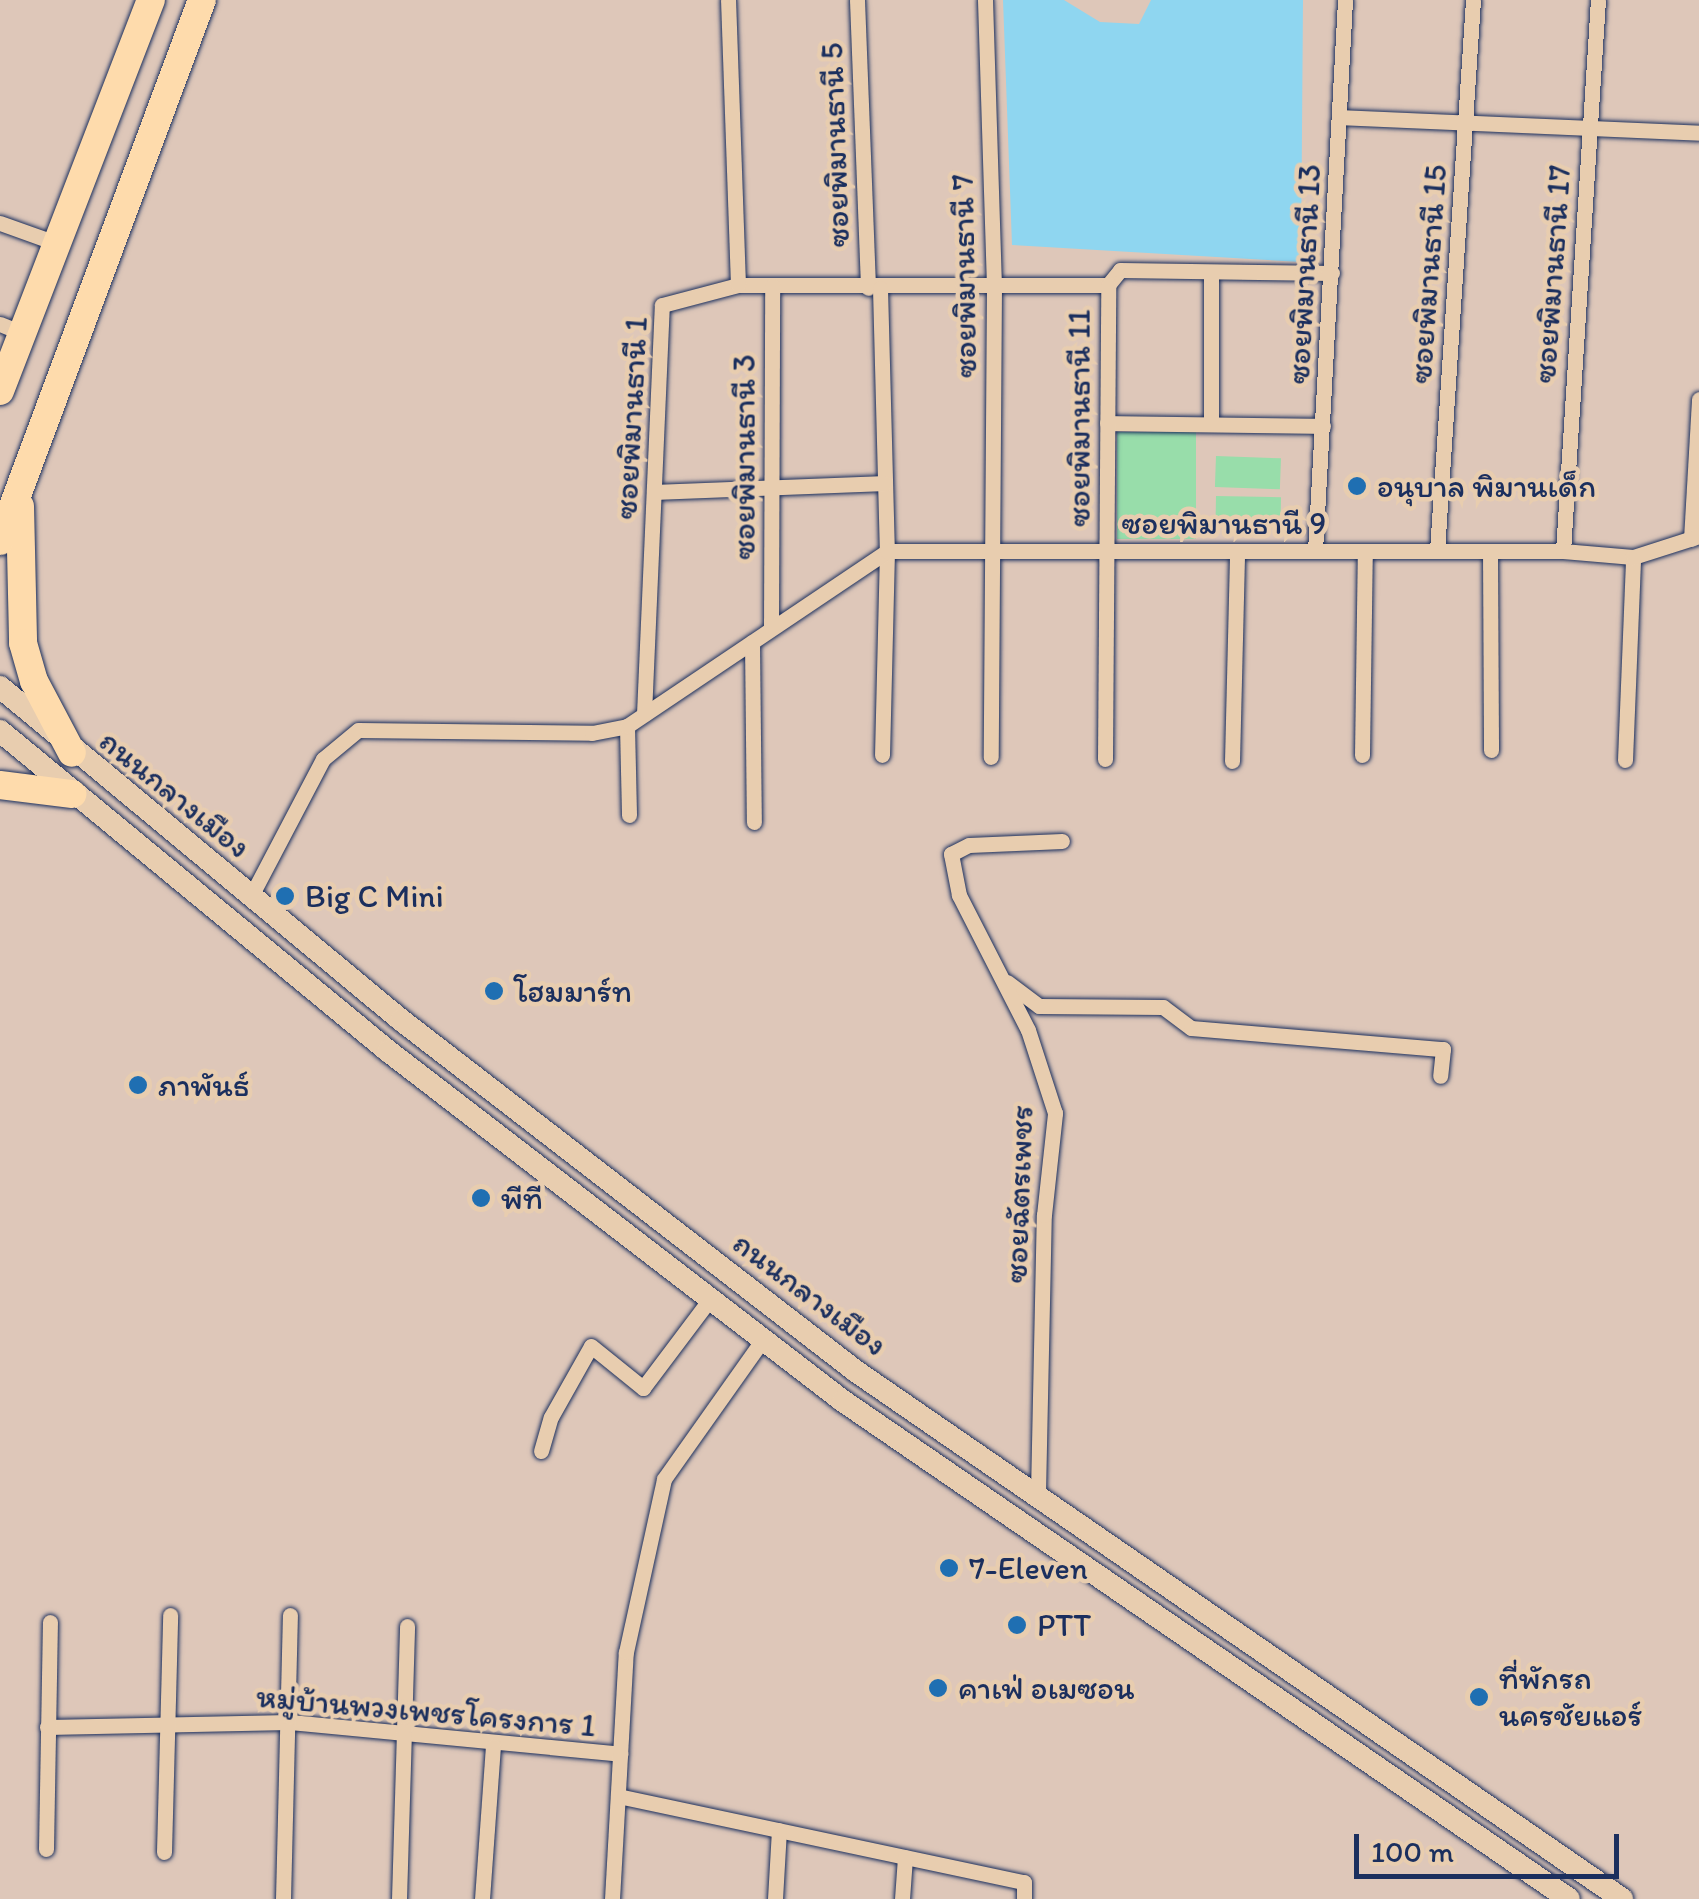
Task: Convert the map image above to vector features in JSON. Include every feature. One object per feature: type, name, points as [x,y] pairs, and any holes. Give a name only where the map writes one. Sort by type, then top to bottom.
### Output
[{"type":"highway","points":[[0,390],[9,340],[56,243],[151,0]]},
{"type":"highway","points":[[0,541],[202,0]]},
{"type":"highway","points":[[19,485],[24,643],[34,681],[72,752]]},
{"type":"highway","points":[[0,786],[72,794]]},
{"type":"main road","name":"ถนนกลางเมือง","points":[[0,687],[120,792],[500,1098],[857,1372],[1038,1493],[1622,1899]]},
{"type":"main road","name":"ถนนกลางเมือง","points":[[0,731],[72,794],[480,1122],[763,1339],[1015,1522],[1569,1899]]},
{"type":"main road","points":[[480,1122],[500,1098]]},
{"type":"street","points":[[728,0],[738,285],[1108,285],[1120,270],[1332,273]]},
{"type":"street","name":"ซอยพิมานธานี 5","points":[[858,0],[885,483],[882,755]]},
{"type":"street","name":"ซอยพิมานธานี 7","points":[[985,0],[994,286],[991,757]]},
{"type":"street","name":"ซอยพิมานธานี 13","points":[[1316,551],[1345,0]]},
{"type":"street","name":"ซอยพิมานธานี 15","points":[[1437,551],[1473,0]]},
{"type":"street","name":"ซอยพิมานธานี 17","points":[[1562,551],[1598,0]]},
{"type":"street","points":[[1340,117],[1699,133]]},
{"type":"street","points":[[0,222],[56,243]]},
{"type":"street","points":[[1211,272],[1211,424]]},
{"type":"street","name":"ซอยพิมานธานี 1","points":[[644,714],[662,304],[738,285]]},
{"type":"street","name":"ซอยพิมานธานี 11","points":[[1105,759],[1108,285]]},
{"type":"street","name":"ซอยพิมานธานี 3","points":[[771,628],[772,286]]},
{"type":"street","points":[[1695,538],[1699,399]]},
{"type":"street","points":[[1106,423],[1323,426]]},
{"type":"street","points":[[654,492],[885,483]]},
{"type":"street","name":"ซอยพิมานธานี 9","points":[[887,550],[1562,551],[1633,557],[1695,538]]},
{"type":"street","points":[[250,898],[323,758],[358,730],[592,733],[628,726],[887,550]]},
{"type":"street","points":[[1232,761],[1237,551]]},
{"type":"street","points":[[1362,755],[1365,551]]},
{"type":"street","points":[[1490,551],[1492,750]]},
{"type":"street","points":[[1625,760],[1633,557]]},
{"type":"street","points":[[752,642],[754,822]]},
{"type":"street","points":[[628,726],[629,815]]},
{"type":"street","name":"ซอยฉัตรเพชร","points":[[1038,1493],[1044,1214],[1055,1113],[1045,1070],[959,895],[951,854],[969,845],[1062,841]]},
{"type":"street","points":[[1004,980],[1040,1006],[1162,1007],[1191,1028],[1443,1049],[1440,1076]]},
{"type":"street","points":[[541,1452],[551,1417],[591,1346],[643,1388],[710,1299]]},
{"type":"street","points":[[612,1899],[626,1652],[664,1479],[763,1339]]},
{"type":"street","points":[[164,1852],[171,1725],[170,1615]]},
{"type":"street","points":[[283,1899],[290,1615]]},
{"type":"street","points":[[46,1849],[50,1622]]},
{"type":"street","points":[[399,1899],[407,1626]]},
{"type":"street","name":"หมู่บ้านพวงเพชรโครงการ 1","points":[[47,1727],[290,1722],[492,1746],[620,1754]]},
{"type":"street","points":[[482,1899],[492,1746]]},
{"type":"street","points":[[618,1796],[1024,1882],[1024,1899]]},
{"type":"street","points":[[775,1899],[779,1830]]},
{"type":"street","points":[[902,1899],[904,1857]]},
{"type":"green space","points":[[1117,432],[1196,432],[1196,539],[1117,539]]},
{"type":"green space","points":[[1216,456],[1281,458],[1280,489],[1215,487]]},
{"type":"green space","points":[[1216,496],[1281,497],[1280,528],[1215,527]]},
{"type":"water","points":[[1003,0],[1064,0],[1100,22],[1139,24],[1151,0],[1303,0],[1301,262],[1012,245]]},
{"type":"place","name":"อนุบาล พิมานเด็ก","points":[[1357,486]]},
{"type":"place","name":"Big C Mini","points":[[285,896]]},
{"type":"place","name":"โฮมมาร์ท","points":[[494,991]]},
{"type":"place","name":"ภาพันธ์","points":[[138,1085]]},
{"type":"place","name":"พีที","points":[[481,1198]]},
{"type":"place","name":"7-Eleven","points":[[949,1568]]},
{"type":"place","name":"PTT","points":[[1017,1625]]},
{"type":"place","name":"คาเฟ่ อเมซอน","points":[[938,1688]]},
{"type":"place","name":"ที่พักรถ นครชัยแอร์","points":[[1479,1697]]}]
